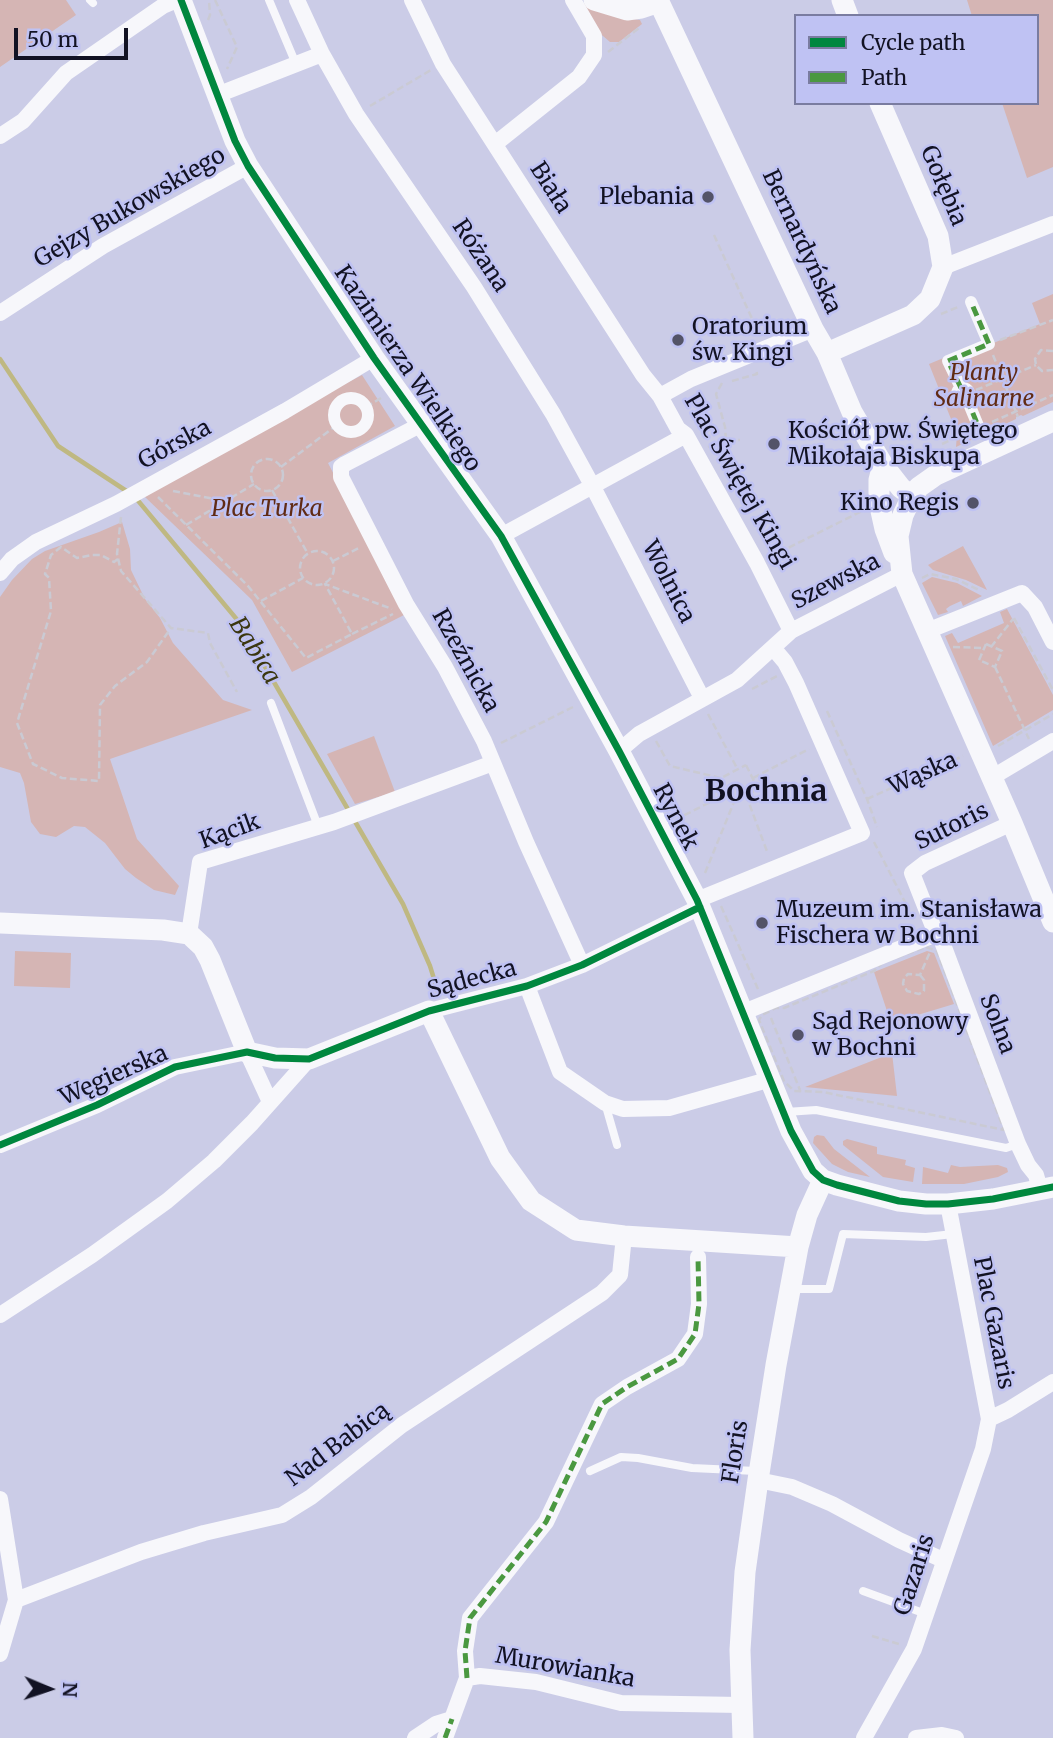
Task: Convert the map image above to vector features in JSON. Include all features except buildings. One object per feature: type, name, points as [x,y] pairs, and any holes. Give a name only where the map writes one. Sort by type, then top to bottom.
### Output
[{"type":"street","name":"Kazimierza Wielkiego","points":[[179,0],[221,85],[235,141],[248,166],[374,358],[501,536],[619,751]]},
{"type":"street","points":[[0,136],[23,121],[66,73],[163,6],[179,0]]},
{"type":"street","name":"Różana","points":[[297,0],[322,54],[356,114],[474,287],[553,414],[593,487]]},
{"type":"street","name":"Biała","points":[[412,0],[443,64],[643,375],[660,396]]},
{"type":"street","points":[[495,144],[579,76],[594,55],[594,36],[573,0]]},
{"type":"street","points":[[594,0],[626,9],[641,8],[658,1]]},
{"type":"street","name":"Bernardyńska","points":[[658,1],[813,328],[827,352],[852,412],[883,465],[901,488],[912,496]]},
{"type":"street","points":[[221,85],[322,54]]},
{"type":"street","name":"Gołębia","points":[[881,105],[937,236],[943,255],[943,267]]},
{"type":"street","name":"Gejzy Bukowskiego","points":[[0,313],[103,246],[248,166]]},
{"type":"street","points":[[827,352],[913,315],[930,299],[943,267],[1053,224]]},
{"type":"street","points":[[971,302],[989,344],[948,360],[966,393],[979,428]]},
{"type":"street","name":"Plac Świętej Kingi","points":[[791,631],[758,563],[660,396],[691,379],[813,328]]},
{"type":"street","name":"Górska","points":[[0,573],[12,559],[36,542],[135,493],[285,411],[374,358]]},
{"type":"street","points":[[355,399],[366,407],[367,421],[361,429],[349,432],[337,425],[335,412],[342,401],[355,399]]},
{"type":"street","points":[[903,576],[898,536],[903,515],[919,487],[936,475],[1053,421]]},
{"type":"street","name":"Rzeźnicka","points":[[422,424],[341,467],[341,477],[406,604],[445,667],[486,747],[582,965]]},
{"type":"street","points":[[501,536],[685,435]]},
{"type":"street","points":[[883,465],[878,480],[879,502],[885,529],[928,634],[986,749],[991,778],[1053,922]]},
{"type":"street","name":"Wolnica","points":[[593,487],[704,706]]},
{"type":"street","name":"Szewska","points":[[791,631],[903,576]]},
{"type":"street","points":[[928,634],[991,604],[1022,593],[1035,607],[1053,642]]},
{"type":"street","points":[[619,751],[639,734],[704,706],[774,649],[791,631]]},
{"type":"street","points":[[705,901],[862,833],[796,684],[785,662],[774,649]]},
{"type":"street","points":[[991,778],[1053,741]]},
{"type":"street","name":"Rynek","points":[[619,751],[705,901],[783,1112],[803,1156],[822,1180]]},
{"type":"street","name":"Kącik","points":[[190,934],[200,862],[341,819],[493,763]]},
{"type":"street","name":"Sutoris","points":[[912,873],[925,863],[1012,823]]},
{"type":"street","name":"Solna","points":[[912,873],[934,941],[941,939],[1018,1144],[1028,1165],[1046,1188]]},
{"type":"street","name":"Sądecka","points":[[247,1052],[275,1058],[309,1059],[429,1011],[527,986],[582,965],[705,901]]},
{"type":"street","points":[[0,923],[163,930],[190,934],[211,960],[247,1052],[271,1101]]},
{"type":"street","points":[[744,1012],[934,941]]},
{"type":"street","points":[[527,986],[560,1072],[605,1103],[623,1109],[669,1108],[771,1079]]},
{"type":"street","points":[[429,1011],[500,1157],[531,1200],[576,1230],[624,1236],[798,1247]]},
{"type":"street","name":"Węgierska","points":[[0,1145],[97,1105],[175,1067],[247,1052]]},
{"type":"street","name":"Sądecka","points":[[0,1315],[92,1255],[167,1201],[214,1161],[309,1059]]},
{"type":"street","points":[[822,1180],[869,1195],[899,1201],[948,1204],[993,1199],[1046,1188]]},
{"type":"street","name":"Floris","points":[[743,1738],[740,1650],[744,1583],[759,1475],[789,1289],[807,1215],[822,1180]]},
{"type":"street","name":"Plac Gazaris","points":[[948,1204],[989,1419],[1053,1382]]},
{"type":"street","name":"Nad Babicą","points":[[16,1600],[141,1552],[282,1514],[312,1497],[402,1425],[602,1293],[620,1275],[624,1236]]},
{"type":"street","points":[[467,1678],[465,1651],[470,1618],[546,1522],[602,1404],[626,1387],[678,1359],[695,1334],[699,1304],[698,1257]]},
{"type":"street","name":"Gazaris","points":[[864,1738],[914,1649],[983,1449],[989,1419]]},
{"type":"street","points":[[759,1475],[832,1504],[943,1560]]},
{"type":"street","points":[[0,1499],[16,1600],[0,1654]]},
{"type":"street","name":"Murowianka","points":[[445,1738],[467,1678],[505,1677],[636,1705],[741,1706]]},
{"type":"street","points":[[415,1738],[436,1724],[452,1719]]},
{"type":"street","points":[[916,1738],[942,1735],[956,1738]]},
{"type":"lane","points":[[269,0],[296,64]]},
{"type":"lane","points":[[271,704],[317,827]]},
{"type":"lane","points":[[605,1103],[617,1145]]},
{"type":"lane","points":[[783,1112],[816,1110],[987,1145],[1006,1148],[1018,1144]]},
{"type":"lane","points":[[789,1289],[829,1289],[843,1234],[926,1237],[953,1234]]},
{"type":"lane","points":[[590,1471],[621,1457],[759,1475]]},
{"type":"lane","points":[[863,1591],[926,1614]]},
{"type":"path","points":[[205,24],[210,15],[209,0]]},
{"type":"path","points":[[215,0],[237,47],[221,85]]},
{"type":"path","points":[[356,114],[443,64]]},
{"type":"path","points":[[714,235],[758,331]]},
{"type":"path","points":[[934,317],[971,302]]},
{"type":"path","points":[[1019,418],[989,344],[1053,320]]},
{"type":"path","points":[[1053,351],[1041,350],[1035,359],[1036,365],[1042,371],[1053,370]]},
{"type":"path","points":[[726,440],[716,394],[722,383],[757,374],[753,353]]},
{"type":"path","points":[[966,393],[1036,365]]},
{"type":"path","points":[[942,444],[1053,395]]},
{"type":"path","points":[[366,407],[378,400]]},
{"type":"path","points":[[281,467],[337,425]]},
{"type":"path","points":[[696,454],[726,440],[740,440]]},
{"type":"path","points":[[268,459],[281,467],[282,481],[272,490],[262,490],[254,484],[251,474],[259,462],[268,459]]},
{"type":"path","points":[[186,526],[254,484]]},
{"type":"path","points":[[272,490],[308,554]]},
{"type":"path","points":[[135,493],[225,501]]},
{"type":"path","points":[[135,493],[186,526],[248,586],[306,657],[398,611],[325,584],[315,586],[303,578],[300,568],[308,554],[313,551],[325,552],[333,561],[335,572],[325,584]]},
{"type":"path","points":[[135,493],[118,559],[121,571],[171,628],[208,633],[210,643],[237,692]]},
{"type":"path","points":[[758,563],[879,502]]},
{"type":"path","points":[[333,561],[373,541]]},
{"type":"path","points":[[118,559],[114,562],[101,555],[77,558],[61,547],[51,555],[45,574],[49,578],[51,611],[18,723],[33,764],[62,778],[99,781],[100,705],[115,686],[147,662],[171,628]]},
{"type":"path","points":[[903,576],[930,574],[956,579],[985,593],[991,604]]},
{"type":"path","points":[[261,601],[303,578]]},
{"type":"path","points":[[325,584],[352,634]]},
{"type":"path","points":[[991,647],[1014,618],[1053,691]]},
{"type":"path","points":[[928,634],[948,647],[984,648],[986,645],[1002,651],[995,667]]},
{"type":"path","points":[[984,648],[979,660],[995,667],[1035,752]]},
{"type":"path","points":[[750,691],[782,673]]},
{"type":"path","points":[[486,747],[494,747],[575,706]]},
{"type":"path","points":[[704,706],[737,769]]},
{"type":"path","points":[[656,741],[670,766],[721,778],[746,765],[758,789],[734,802],[702,879]]},
{"type":"path","points":[[752,778],[803,752]]},
{"type":"path","points":[[721,778],[734,802]]},
{"type":"path","points":[[672,822],[729,793]]},
{"type":"path","points":[[746,795],[768,853]]},
{"type":"path","points":[[705,901],[760,996]]},
{"type":"path","points":[[920,975],[934,941]]},
{"type":"path","points":[[934,941],[1004,1130],[823,1092],[794,1091],[784,1080],[759,1020],[762,1015],[874,971],[882,963],[926,947],[934,941]]},
{"type":"path","points":[[908,974],[920,975],[924,980],[924,991],[919,994],[907,991],[903,984],[904,978],[908,974]]},
{"type":"path","points":[[768,1012],[801,1091]]},
{"type":"path","points":[[872,1636],[914,1649]]},
{"type":"green space","points":[[0,0],[66,0],[76,15],[0,67]]},
{"type":"green space","points":[[967,0],[1053,0],[1053,167],[1027,178],[1003,105],[1039,105],[1039,14],[971,14]]},
{"type":"green space","points":[[579,2],[640,20],[642,24],[619,42],[610,42],[596,30]]},
{"type":"green space","name":"Planty Salinarne","points":[[1053,294],[1053,402],[956,447],[957,434],[929,364],[982,342],[991,344],[1040,324],[1032,303]]},
{"type":"green space","name":"Plac Turka","points":[[362,375],[395,426],[328,463],[406,614],[292,672],[252,600],[145,497],[146,488]]},
{"type":"green space","points":[[122,522],[130,549],[131,570],[145,599],[160,618],[173,643],[223,700],[252,710],[110,759],[137,839],[179,886],[175,895],[154,890],[136,878],[125,869],[105,843],[85,827],[74,826],[56,837],[40,834],[31,822],[20,773],[0,767],[0,597],[32,559],[45,551]]},
{"type":"green space","points":[[963,546],[987,590],[933,570],[928,565]]},
{"type":"green space","points":[[932,577],[957,583],[982,596],[963,606],[961,601],[946,609],[948,612],[938,615],[922,583]]},
{"type":"green space","points":[[1007,609],[1053,695],[1053,710],[993,746],[945,636],[952,633],[958,643],[1004,623],[1000,612]]},
{"type":"green space","points":[[374,736],[395,792],[355,804],[327,754]]},
{"type":"green space","points":[[15,951],[71,953],[70,988],[14,986]]},
{"type":"green space","points":[[927,951],[934,953],[954,1004],[891,1023],[874,972]]},
{"type":"green space","points":[[892,1053],[897,1096],[805,1087]]},
{"type":"green space","points":[[817,1135],[824,1136],[834,1149],[870,1177],[848,1172],[832,1164],[813,1143]]},
{"type":"green space","points":[[847,1139],[877,1147],[877,1154],[906,1160],[905,1165],[915,1168],[913,1182],[883,1177],[843,1145],[843,1141]]},
{"type":"green space","points":[[951,1165],[998,1165],[1007,1168],[1008,1172],[998,1177],[964,1184],[922,1184],[923,1167],[948,1173]]},
{"type":"waterway","name":"Babica","points":[[0,359],[58,446],[128,492]]},
{"type":"waterway","name":"Babica","points":[[135,497],[239,622],[403,904],[430,966],[439,995]]},
{"type":"marked path","points":[[961,388],[948,361],[989,344],[971,302]]},
{"type":"marked path","points":[[967,399],[979,428]]},
{"type":"marked path","points":[[467,1678],[465,1651],[470,1618],[546,1522],[602,1404],[678,1359],[695,1334],[699,1304],[698,1257]]},
{"type":"marked path","points":[[445,1738],[452,1719]]},
{"type":"cycle path","points":[[181,0],[235,141],[248,166],[374,358],[501,536],[619,751],[697,900],[791,1131],[813,1171],[823,1180],[837,1185],[899,1201],[926,1204],[993,1199],[1053,1187]]},
{"type":"cycle path","points":[[0,1145],[97,1105],[175,1067],[247,1052],[275,1058],[309,1059],[429,1011],[527,986],[582,965],[700,907]]},
{"type":"place","name":"Plebania","points":[[708,197]]},
{"type":"place","name":"Oratorium św. Kingi","points":[[678,340]]},
{"type":"place","name":"Kościół pw. Świętego Mikołaja Biskupa","points":[[774,444]]},
{"type":"place","name":"Kino Regis","points":[[973,503]]},
{"type":"place","name":"Muzeum im. Stanisława Fischera w Bochni","points":[[762,923]]},
{"type":"place","name":"Sąd Rejonowy w Bochni","points":[[798,1035]]},
{"type":"district","name":"Bochnia","points":[[766,793]]}]
